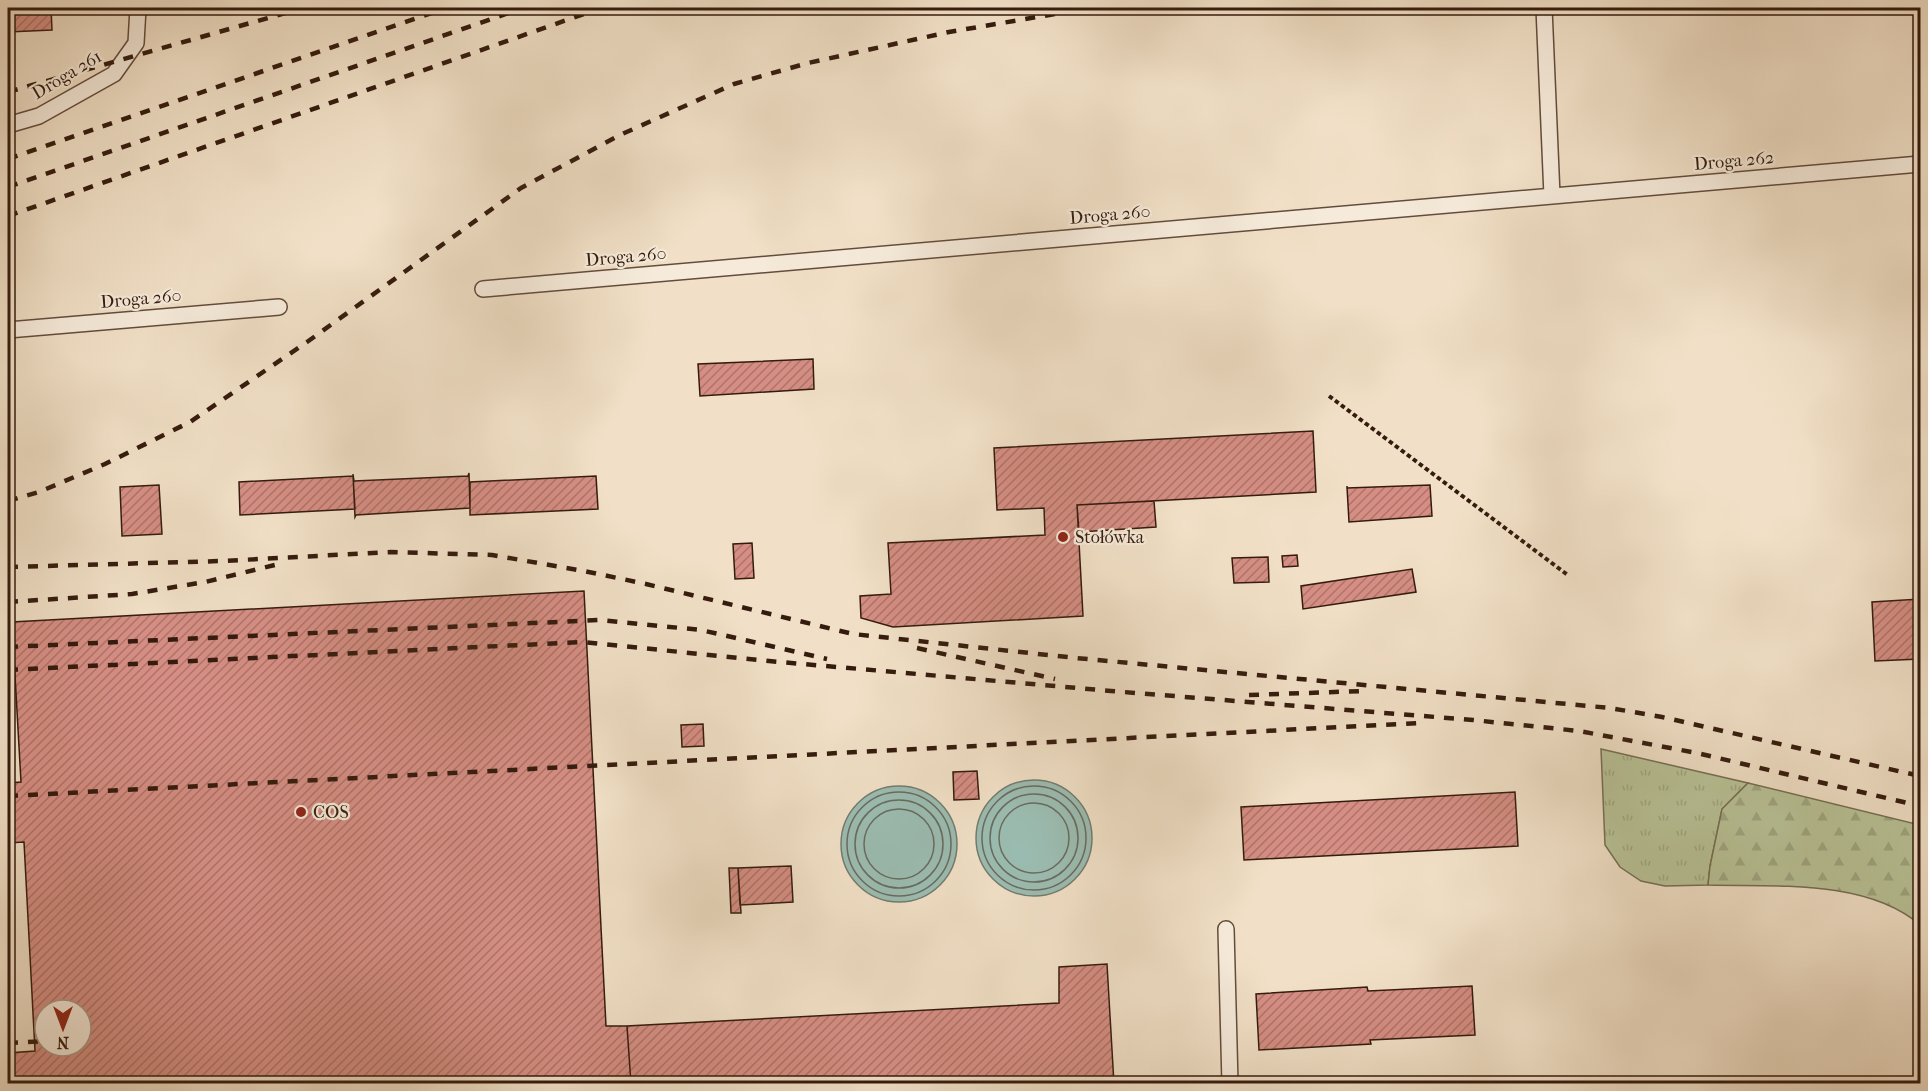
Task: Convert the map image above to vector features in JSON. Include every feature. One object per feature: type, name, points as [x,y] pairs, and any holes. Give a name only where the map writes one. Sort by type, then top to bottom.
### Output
[{"type":"lane","name":"Droga 261","points":[[8,125],[39,116],[114,74],[136,43],[138,8]]},
{"type":"lane","points":[[1544,8],[1552,196]]},
{"type":"lane","name":"Droga 262","points":[[1552,196],[1920,164]]},
{"type":"lane","name":"Droga 260","points":[[483,289],[1552,196]]},
{"type":"lane","name":"Droga 260","points":[[8,330],[279,307]]},
{"type":"lane","points":[[1226,929],[1230,1083]]},
{"type":"path","points":[[1329,396],[1569,576]]},
{"type":"green space","points":[[1601,749],[1748,783],[1722,809],[1708,885],[1665,886],[1641,881],[1620,867],[1605,845]]},
{"type":"green space","points":[[1748,783],[1920,825],[1920,925],[1898,910],[1874,900],[1847,893],[1791,886],[1708,885],[1722,809]]},
{"type":"water","points":[[1034,780],[1056,785],[1075,797],[1087,816],[1092,838],[1087,860],[1075,879],[1056,891],[1034,896],[1012,891],[993,879],[981,860],[976,838],[981,816],[993,797],[1012,785]]},
{"type":"water","points":[[899,786],[921,791],[940,803],[952,822],[957,844],[952,866],[940,885],[921,897],[899,902],[877,897],[858,885],[846,866],[841,844],[846,822],[858,803],[877,791]]},
{"type":"building","points":[[8,8],[51,8],[52,30],[8,32]]},
{"type":"building","points":[[1905,8],[1920,8],[1920,10],[1906,13]]},
{"type":"building","points":[[813,359],[814,389],[700,396],[698,364]]},
{"type":"building","points":[[1313,431],[1316,492],[1077,505],[1083,616],[893,627],[861,618],[860,596],[891,594],[888,543],[1045,535],[1044,508],[997,510],[994,448]]},
{"type":"building","points":[[469,473],[470,508],[356,515],[355,517],[353,474],[354,481],[468,476]]},
{"type":"building","points":[[353,476],[355,509],[240,515],[239,482]]},
{"type":"building","points":[[596,476],[598,509],[470,515],[470,482]]},
{"type":"building","points":[[159,485],[162,534],[122,536],[120,487]]},
{"type":"building","points":[[1430,485],[1432,516],[1349,522],[1347,488]]},
{"type":"building","points":[[1154,501],[1156,527],[1079,532],[1077,505]]},
{"type":"building","points":[[752,543],[754,578],[735,579],[733,544]]},
{"type":"building","points":[[1297,555],[1298,566],[1283,567],[1282,556]]},
{"type":"building","points":[[1268,557],[1269,582],[1234,583],[1232,558]]},
{"type":"building","points":[[1412,569],[1416,592],[1303,609],[1301,586]]},
{"type":"building","name":"COS","points":[[584,591],[606,1026],[627,1026],[631,1084],[8,1084],[8,1053],[33,1051],[33,1058],[93,1058],[93,998],[33,998],[33,1013],[24,842],[8,843],[8,783],[21,782],[12,622]]},
{"type":"building","points":[[1920,599],[1920,659],[1875,661],[1872,602]]},
{"type":"building","points":[[703,724],[704,746],[682,747],[681,725]]},
{"type":"building","points":[[977,771],[979,799],[954,800],[953,772]]},
{"type":"building","points":[[1515,792],[1518,846],[1244,860],[1241,807]]},
{"type":"building","points":[[791,866],[793,902],[740,905],[738,868]]},
{"type":"building","points":[[729,868],[738,868],[741,913],[731,913]]},
{"type":"building","points":[[1107,964],[1114,1084],[631,1084],[627,1026],[1059,1003],[1059,967]]},
{"type":"building","points":[[1472,986],[1475,1035],[1370,1040],[1371,1044],[1259,1050],[1256,994],[1367,987],[1368,991]]},
{"type":"railway","points":[[8,92],[303,8]]},
{"type":"railway","points":[[8,159],[446,8]]},
{"type":"railway","points":[[8,187],[523,8]]},
{"type":"railway","points":[[8,216],[601,8]]},
{"type":"railway","points":[[8,501],[39,492],[105,464],[190,422],[307,342],[521,188],[620,135],[734,84],[808,63],[949,32],[1090,8]]},
{"type":"railway","points":[[8,567],[222,561],[391,552],[492,555],[646,584],[853,634],[1076,658],[1610,708],[1662,717],[1920,776]]},
{"type":"railway","points":[[8,602],[132,594],[205,582],[283,563]]},
{"type":"railway","points":[[8,647],[600,620],[701,630],[827,659]]},
{"type":"railway","points":[[8,670],[582,642],[769,661],[1473,720],[1579,731],[1697,753],[1920,806]]},
{"type":"railway","points":[[917,648],[1055,679]]},
{"type":"railway","points":[[1249,695],[1363,691]]},
{"type":"railway","points":[[8,796],[1419,723]]},
{"type":"railway","points":[[8,1043],[33,1042]]},
{"type":"place","name":"Stołówka","points":[[1063,537]]},
{"type":"place","name":"COS","points":[[301,812]]}]
